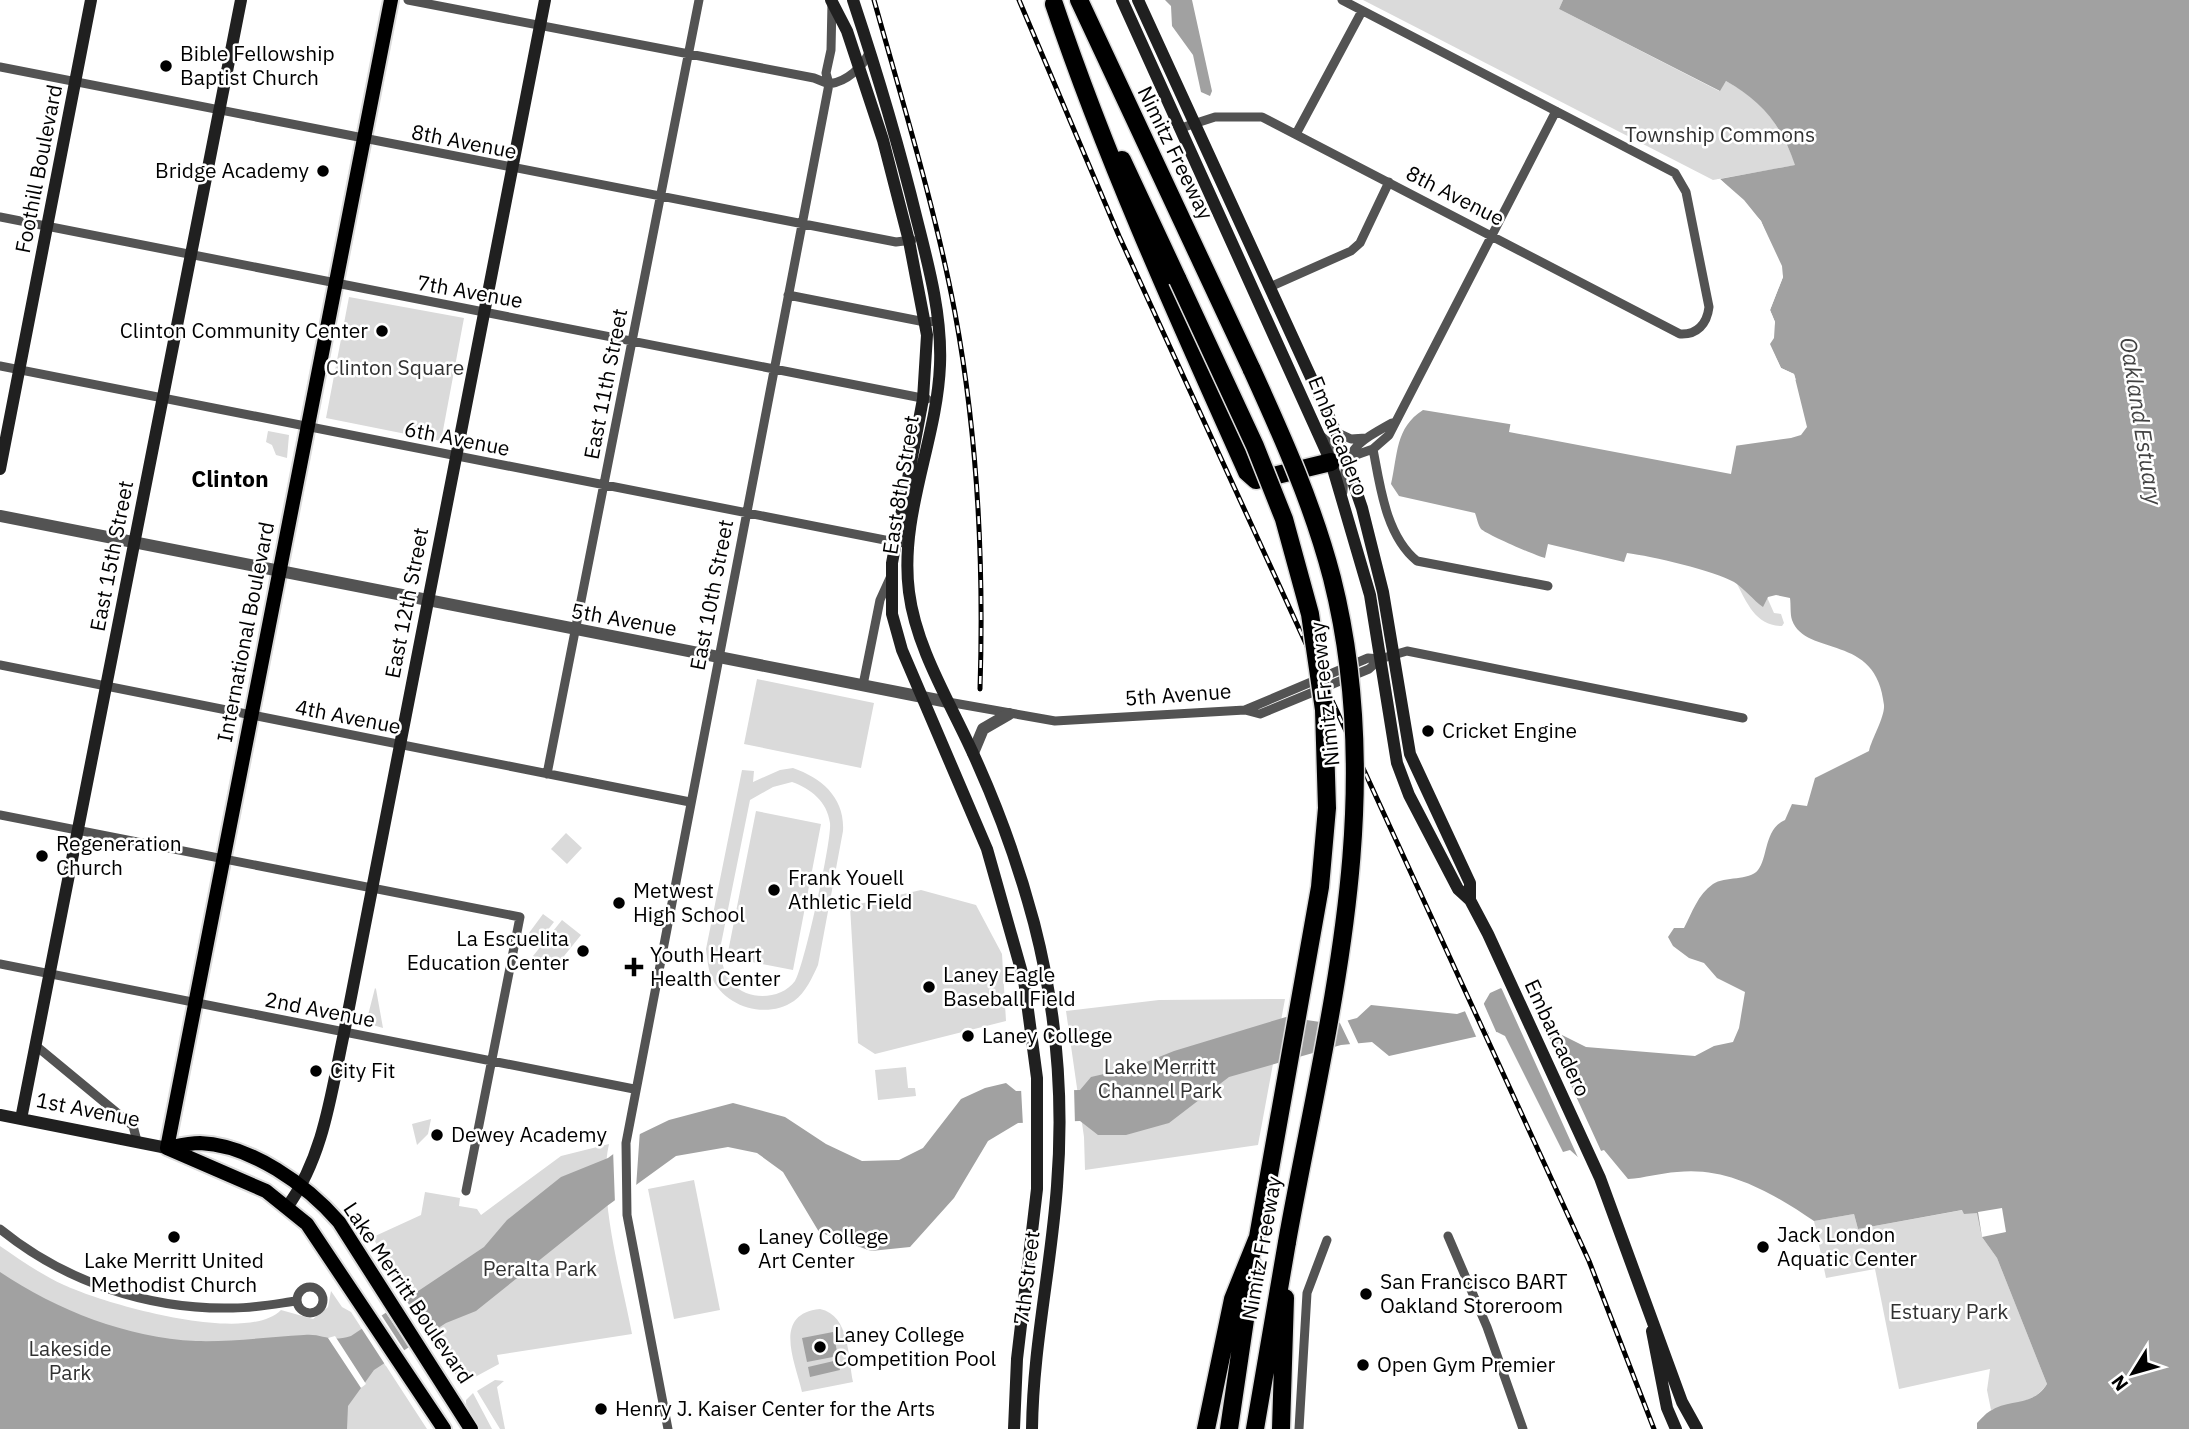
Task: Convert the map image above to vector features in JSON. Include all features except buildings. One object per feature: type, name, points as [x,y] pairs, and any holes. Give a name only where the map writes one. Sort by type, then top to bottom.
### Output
[{"type":"highway","name":"Nimitz Freeway","points":[[1079,0],[1289,452],[1317,524],[1338,607],[1353,702],[1356,807],[1349,888],[1255,1429]]},
{"type":"highway","name":"Nimitz Freeway","points":[[1053,2],[1259,455],[1284,519],[1310,614],[1324,710],[1327,789],[1322,877],[1258,1237],[1229,1429]]},
{"type":"highway","points":[[1053,2],[1083,94],[1121,188],[1247,472],[1256,480],[1339,461]]},
{"type":"highway","points":[[1206,1429],[1233,1299],[1258,1237]]},
{"type":"highway","points":[[1281,1429],[1287,1242]]},
{"type":"main road","name":"Foothill Boulevard","points":[[0,469],[92,0]]},
{"type":"main road","name":"East 15th Street","points":[[21,1119],[241,0]]},
{"type":"main road","name":"International Boulevard","points":[[167,1148],[391,0]]},
{"type":"main road","name":"East 12th Street","points":[[288,1206],[302,1186],[319,1147],[344,1033],[545,0]]},
{"type":"main road","name":"East 8th Street","points":[[853,0],[870,50],[932,321],[927,351],[929,400],[901,544],[890,578],[895,630],[987,849],[1001,896],[1024,980],[1037,1078],[1038,1134]]},
{"type":"main road","name":"Embarcadero","points":[[1122,0],[1319,434],[1339,461],[1374,553],[1410,754],[1427,797],[1470,883],[1470,900]]},
{"type":"main road","name":"Embarcadero","points":[[1138,0],[1336,432],[1343,494],[1366,577],[1397,764],[1409,795],[1452,879],[1470,900],[1505,972],[1600,1178],[1649,1313]]},
{"type":"main road","name":"East 8th Street","points":[[832,2],[847,31],[860,66],[915,240]]},
{"type":"main road","name":"East 8th Street","points":[[901,544],[912,609],[948,702],[973,753],[1017,864],[1034,923],[1050,1004],[1058,1076],[1060,1131]]},
{"type":"main road","name":"1st Avenue","points":[[0,1115],[167,1148],[196,1163],[249,1182],[288,1206]]},
{"type":"main road","name":"7th Street","points":[[1032,1429],[1036,1362],[1057,1189],[1060,1131]]},
{"type":"main road","name":"7th Street","points":[[1014,1429],[1017,1359],[1037,1189],[1038,1134]]},
{"type":"main road","name":"1st Avenue","points":[[167,1148],[200,1143],[239,1153],[302,1186]]},
{"type":"main road","name":"Lake Merritt Boulevard","points":[[302,1186],[339,1222],[471,1429]]},
{"type":"main road","name":"Lake Merritt Boulevard","points":[[288,1206],[322,1242],[444,1429]]},
{"type":"main road","points":[[1649,1313],[1667,1408],[1676,1429]]},
{"type":"main road","points":[[1649,1313],[1664,1344],[1682,1402],[1697,1429]]},
{"type":"street","points":[[408,0],[814,78],[829,84],[840,81],[860,66],[870,50]]},
{"type":"street","name":"East 11th Street","points":[[547,774],[699,0]]},
{"type":"street","points":[[1339,461],[1373,449],[1389,435],[1392,423],[1556,111],[1342,0]]},
{"type":"street","name":"East 10th Street","points":[[668,1429],[627,1215],[625,1195],[629,1116],[829,84],[826,73],[831,50],[832,2]]},
{"type":"street","points":[[1296,134],[1362,11]]},
{"type":"street","name":"8th Avenue","points":[[0,67],[896,243],[915,240]]},
{"type":"street","name":"8th Avenue","points":[[1181,128],[1215,117],[1262,117],[1680,334],[1696,331],[1704,324],[1709,307],[1686,192],[1680,180],[1666,167],[1556,111]]},
{"type":"street","points":[[1270,288],[1351,251],[1360,243],[1389,182]]},
{"type":"street","name":"7th Avenue","points":[[0,217],[929,400]]},
{"type":"street","points":[[788,295],[932,321]]},
{"type":"street","name":"6th Avenue","points":[[0,366],[901,544]]},
{"type":"street","points":[[1339,461],[1366,438],[1392,423]]},
{"type":"street","points":[[1336,432],[1351,439],[1366,438]]},
{"type":"street","points":[[1373,449],[1382,497],[1404,551],[1417,561],[1548,586]]},
{"type":"street","name":"5th Avenue","points":[[0,516],[575,631],[1055,721],[1245,710],[1368,658],[1380,659],[1394,653],[1410,652],[1743,718]]},
{"type":"street","name":"East 8th Street","points":[[863,685],[880,600],[890,578]]},
{"type":"street","name":"4th Avenue","points":[[0,666],[690,802]]},
{"type":"street","points":[[973,753],[983,729],[1009,714]]},
{"type":"street","points":[[0,815],[520,916],[466,1191]]},
{"type":"street","name":"2nd Avenue","points":[[0,964],[634,1088]]},
{"type":"street","points":[[35,1045],[133,1126],[137,1141]]},
{"type":"street","points":[[0,1229],[29,1250],[72,1274],[140,1298],[189,1307],[224,1308],[296,1301]]},
{"type":"street","points":[[1448,1236],[1479,1306],[1523,1429]]},
{"type":"street","points":[[1299,1429],[1307,1293],[1327,1240]]},
{"type":"green space","name":"Township Commons","points":[[1363,0],[1563,0],[1559,9],[1719,91],[1726,81],[1740,89],[1769,116],[1783,137],[1796,165],[1713,180]]},
{"type":"green space","name":"Clinton Square","points":[[349,297],[464,318],[441,441],[326,418]]},
{"type":"green space","points":[[268,431],[289,435],[287,458],[276,455],[272,445],[266,442]]},
{"type":"green space","points":[[1741,582],[1766,595],[1774,613],[1781,614],[1784,623],[1782,626],[1759,618],[1737,584]]},
{"type":"green space","points":[[757,679],[874,703],[861,768],[744,744]]},
{"type":"green space","points":[[793,768],[804,772],[830,791],[840,809],[843,831],[816,970],[794,1001],[783,1007],[759,1010],[736,1003],[717,987],[710,973],[706,949],[742,770],[754,771],[753,782],[780,770]],"holes":[[[792,782],[822,802],[828,815],[829,834],[822,877],[805,953],[795,981],[782,992],[756,996],[739,990],[730,980],[720,949],[750,800],[773,787]]]},
{"type":"green space","name":"Frank Youell Athletic Field","points":[[756,811],[821,824],[793,970],[727,957]]},
{"type":"green space","points":[[566,833],[582,848],[567,864],[551,849]]},
{"type":"green space","name":"Laney Eagle Baseball Field","points":[[921,890],[976,905],[1002,954],[1006,1021],[875,1054],[858,1043],[850,906]]},
{"type":"green space","points":[[543,914],[554,922],[539,941],[529,933]]},
{"type":"green space","points":[[562,920],[581,935],[552,971],[533,956]]},
{"type":"green space","points":[[376,989],[383,1028],[366,1023]]},
{"type":"green space","name":"Lake Merritt Channel Park","points":[[1285,999],[1258,1145],[1085,1170],[1084,1137],[1066,1011],[1159,1000]]},
{"type":"green space","points":[[906,1067],[908,1088],[915,1088],[916,1096],[878,1100],[875,1070]]},
{"type":"green space","points":[[431,1119],[428,1134],[417,1145],[412,1124]]},
{"type":"green space","name":"Peralta Park","points":[[609,1144],[606,1165],[608,1213],[632,1334],[497,1355],[499,1364],[462,1384],[395,1282],[373,1237],[421,1215],[425,1192],[460,1198],[459,1206],[477,1209],[481,1215],[561,1156]]},
{"type":"green space","points":[[694,1180],[720,1310],[674,1319],[648,1189]]},
{"type":"green space","name":"Estuary Park","points":[[1963,1210],[1978,1212],[1982,1237],[1997,1258],[2047,1384],[2030,1399],[1991,1410],[1987,1390],[1990,1369],[1899,1389],[1875,1269],[1826,1278],[1814,1221],[1854,1214],[1858,1229]]},
{"type":"green space","name":"Lakeside Park","points":[[0,1246],[64,1285],[110,1302],[175,1318],[239,1324],[264,1320],[281,1310],[313,1319],[328,1307],[331,1291],[342,1307],[351,1312],[427,1429],[0,1429]]},
{"type":"green space","points":[[820,1309],[830,1313],[842,1328],[853,1382],[802,1392],[792,1353],[791,1329],[796,1320],[805,1313]]},
{"type":"green space","points":[[495,1380],[504,1381],[497,1387],[505,1429],[500,1429],[477,1391]]},
{"type":"green space","points":[[473,1393],[492,1429],[480,1429],[466,1404],[466,1400]]},
{"type":"water","points":[[1165,0],[1192,0],[1212,91],[1210,96],[1201,92],[1193,55],[1172,26],[1171,6]]},
{"type":"water","name":"Oakland Estuary","points":[[1563,0],[2189,0],[2189,1429],[1977,1429],[1977,1423],[1990,1411],[2035,1396],[2047,1384],[1997,1258],[1982,1237],[1977,1213],[1964,1214],[1962,1210],[1858,1229],[1854,1214],[1814,1221],[1767,1192],[1714,1173],[1677,1172],[1628,1179],[1604,1150],[1579,1158],[1570,1150],[1563,1152],[1505,1036],[1497,1032],[1389,1056],[1372,1042],[1341,1045],[1229,1077],[1169,1123],[1126,1135],[1098,1135],[1080,1121],[1018,1123],[988,1141],[954,1198],[910,1247],[871,1251],[819,1232],[783,1172],[757,1153],[728,1147],[676,1156],[607,1206],[476,1311],[446,1323],[374,1370],[348,1406],[347,1429],[0,1429],[0,1272],[69,1310],[144,1334],[196,1341],[311,1335],[343,1338],[351,1336],[484,1247],[507,1220],[561,1177],[608,1158],[640,1134],[669,1120],[733,1103],[785,1117],[826,1144],[862,1161],[899,1160],[923,1148],[961,1099],[985,1088],[1006,1083],[1016,1091],[1080,1090],[1091,1077],[1134,1067],[1174,1051],[1286,1017],[1334,1024],[1357,1018],[1371,1005],[1457,1014],[1483,1005],[1490,993],[1501,988],[1556,1032],[1586,1047],[1695,1056],[1714,1046],[1733,1042],[1739,1028],[1745,992],[1717,978],[1704,963],[1689,958],[1673,946],[1668,937],[1674,928],[1684,928],[1699,898],[1713,884],[1749,876],[1758,870],[1773,830],[1785,820],[1792,804],[1807,806],[1815,778],[1869,751],[1884,710],[1879,682],[1869,666],[1856,656],[1811,639],[1800,632],[1792,620],[1790,598],[1776,595],[1768,597],[1763,607],[1734,582],[1713,573],[1627,553],[1624,562],[1548,544],[1545,558],[1485,532],[1481,529],[1475,513],[1399,496],[1391,484],[1402,433],[1423,410],[1588,437],[1720,448],[1791,438],[1801,435],[1807,427],[1794,374],[1781,368],[1769,344],[1775,322],[1770,310],[1783,277],[1761,221],[1720,179],[1795,165],[1784,138],[1760,106],[1739,89],[1726,81],[1720,91],[1559,9]]},
{"type":"water","name":"Laney College Competition Pool","points":[[833,1332],[838,1356],[807,1362],[802,1338]]},
{"type":"water","points":[[838,1360],[840,1370],[810,1377],[808,1367]]},
{"type":"pier","points":[[1717,179],[1744,200],[1761,221],[1782,266],[1783,277],[1770,310],[1775,322],[1774,338],[1770,344],[1781,368],[1794,374],[1796,380],[1778,370],[1767,341],[1771,336],[1772,323],[1767,309],[1779,277],[1778,267],[1758,223]]},
{"type":"pier","points":[[1511,421],[1588,434],[1636,439],[1637,435],[1649,436],[1708,446],[1709,443],[1737,442],[1731,474],[1509,432]]},
{"type":"pier","points":[[1500,985],[1537,1011],[1602,1153],[1580,1162]]},
{"type":"pier","points":[[1483,1002],[1498,1036],[1491,1037],[1486,1028],[1490,1037],[1478,1041],[1464,1009]]},
{"type":"pier","points":[[1346,1017],[1359,1045],[1351,1046],[1338,1019]]},
{"type":"pier","points":[[1074,1087],[1075,1125],[1023,1126],[1021,1088]]},
{"type":"pier","points":[[640,1130],[636,1188],[615,1204],[613,1149]]},
{"type":"pier","points":[[2002,1208],[2006,1232],[1982,1237],[1978,1212]]},
{"type":"pier","points":[[404,1297],[430,1337],[411,1350],[384,1310]]},
{"type":"pier","points":[[380,1313],[406,1353],[386,1366],[360,1326]]},
{"type":"pier","points":[[335,1336],[366,1384],[361,1388],[328,1338]]},
{"type":"railway","points":[[874,0],[938,234],[963,360],[978,501],[980,689]]},
{"type":"railway","points":[[1019,0],[1119,236],[1589,1261],[1654,1429]]},
{"type":"place","name":"Bible Fellowship Baptist Church","points":[[166,66]]},
{"type":"place","name":"Bridge Academy","points":[[323,171]]},
{"type":"place","name":"Clinton Community Center","points":[[382,331]]},
{"type":"place","name":"Cricket Engine","points":[[1428,731]]},
{"type":"place","name":"Regeneration Church","points":[[42,856]]},
{"type":"place","name":"Frank Youell Athletic Field","points":[[774,890]]},
{"type":"place","name":"Metwest High School","points":[[619,903]]},
{"type":"place","name":"La Escuelita Education Center","points":[[583,951]]},
{"type":"place","name":"Youth Heart Health Center","points":[[634,967]]},
{"type":"place","name":"Laney Eagle Baseball Field","points":[[929,987]]},
{"type":"place","name":"Laney College","points":[[968,1036]]},
{"type":"place","name":"City Fit","points":[[316,1071]]},
{"type":"place","name":"Dewey Academy","points":[[437,1135]]},
{"type":"place","name":"Lake Merritt United Methodist Church","points":[[174,1237]]},
{"type":"place","name":"Jack London Aquatic Center","points":[[1763,1247]]},
{"type":"place","name":"Laney College Art Center","points":[[744,1249]]},
{"type":"place","name":"San Francisco BART Oakland Storeroom","points":[[1366,1294]]},
{"type":"place","name":"Laney College Competition Pool","points":[[820,1347]]},
{"type":"place","name":"Open Gym Premier","points":[[1363,1365]]},
{"type":"place","name":"Henry J. Kaiser Center for the Arts","points":[[601,1409]]},
{"type":"district","name":"Clinton","points":[[230,479]]}]
